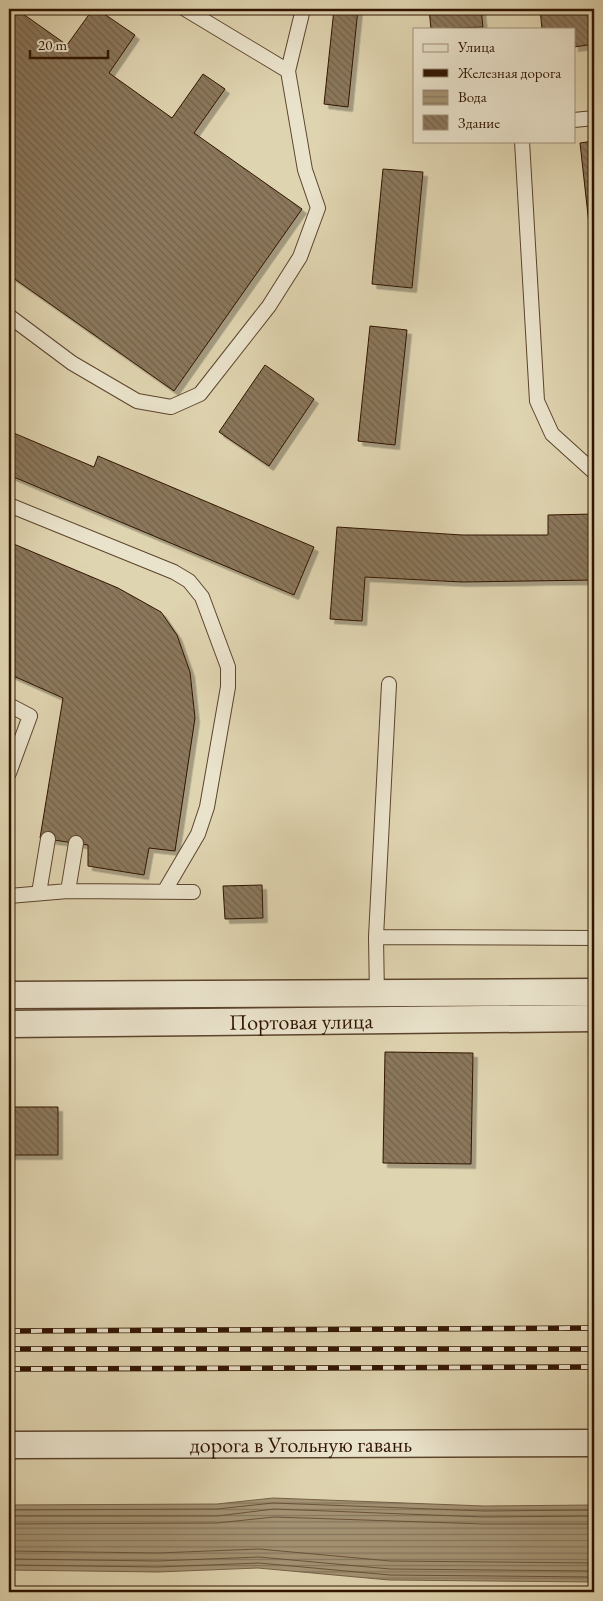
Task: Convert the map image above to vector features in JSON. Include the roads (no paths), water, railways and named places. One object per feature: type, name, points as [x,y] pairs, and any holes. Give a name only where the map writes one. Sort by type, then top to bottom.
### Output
[{"type":"street","name":"Портовая улица","points":[[9,995],[594,992]]},
{"type":"street","name":"Портовая улица","points":[[9,1024],[594,1018]]},
{"type":"street","name":"дорога в Угольную гавань","points":[[9,1445],[594,1443]]},
{"type":"lane","points":[[185,9],[288,72]]},
{"type":"lane","points":[[9,316],[72,364],[137,401],[172,407],[200,394],[269,306],[300,256],[318,208],[305,170],[288,72],[303,9]]},
{"type":"lane","points":[[576,120],[594,118]]},
{"type":"lane","points":[[522,142],[537,401],[552,434],[594,472]]},
{"type":"lane","points":[[9,505],[174,572],[190,581],[202,597],[228,667],[228,687],[207,807],[198,834],[164,892]]},
{"type":"lane","points":[[378,1020],[376,937],[389,684]]},
{"type":"lane","points":[[9,705],[30,716],[9,772]]},
{"type":"lane","points":[[39,892],[48,840]]},
{"type":"lane","points":[[68,892],[76,843]]},
{"type":"lane","points":[[9,896],[39,892],[193,892]]},
{"type":"lane","points":[[376,937],[594,938]]},
{"type":"water","points":[[273,1498],[484,1506],[594,1505],[594,1582],[389,1580],[258,1568],[158,1572],[9,1570],[9,1505],[217,1504]]},
{"type":"railway","points":[[9,1331],[594,1328]]},
{"type":"railway","points":[[9,1349],[594,1349]]},
{"type":"railway","points":[[9,1369],[594,1367]]}]
